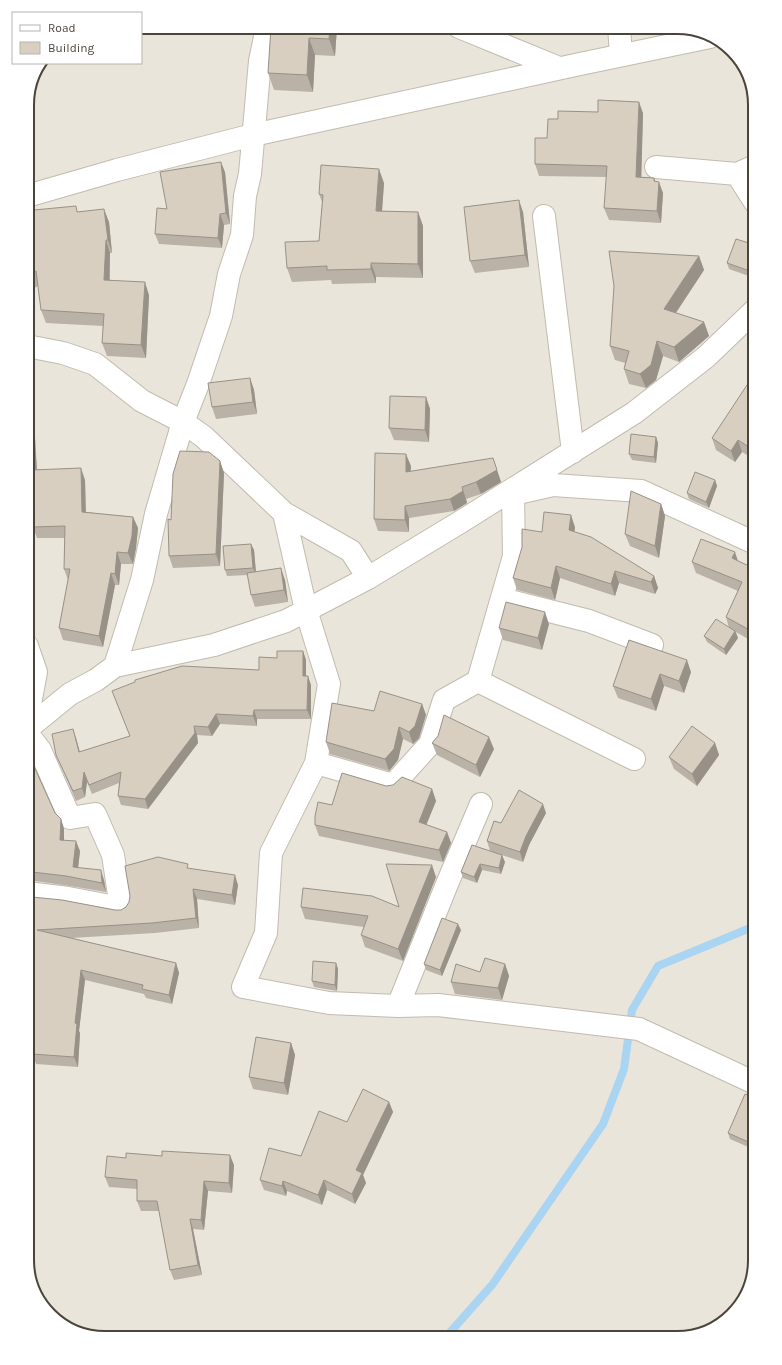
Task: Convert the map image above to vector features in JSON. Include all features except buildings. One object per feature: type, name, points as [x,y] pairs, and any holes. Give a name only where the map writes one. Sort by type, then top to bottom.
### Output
[{"type":"street","points":[[114,666],[142,580],[156,514],[183,422],[198,384],[221,316],[229,274],[242,235],[245,196],[250,174],[260,61],[266,34]]},
{"type":"street","points":[[476,34],[559,68]]},
{"type":"street","points":[[619,34],[621,55]]},
{"type":"street","points":[[34,194],[117,170],[253,135],[559,68],[702,39]]},
{"type":"street","points":[[656,167],[746,170]]},
{"type":"street","points":[[544,216],[573,452]]},
{"type":"street","points":[[34,723],[70,694],[96,680],[114,666],[214,645],[286,620],[368,578],[507,495],[634,413],[706,357],[748,319]]},
{"type":"street","points":[[34,347],[63,353],[95,364],[142,401],[183,422],[204,437],[284,513],[351,551],[368,578]]},
{"type":"street","points":[[507,495],[553,485],[641,491],[748,540]]},
{"type":"street","points":[[316,763],[393,785],[430,744],[444,700],[478,681],[514,556],[507,495]]},
{"type":"street","points":[[284,513],[306,610],[329,684],[316,763],[271,853],[266,933],[243,987],[329,1003],[398,1006],[438,1005],[639,1029],[748,1079]]},
{"type":"street","points":[[502,599],[589,621],[652,645]]},
{"type":"street","points":[[34,666],[36,672],[34,683]]},
{"type":"street","points":[[478,681],[634,759]]},
{"type":"street","points":[[34,742],[40,750],[70,818],[95,814],[113,855],[121,908],[68,898],[34,894]]},
{"type":"street","points":[[398,1006],[481,804]]},
{"type":"shaded area","points":[[142,34],[681,34],[700,38],[716,46],[730,58],[741,74],[746,87],[748,105],[748,1260],[746,1278],[743,1287],[733,1303],[720,1316],[708,1324],[695,1329],[677,1331],[101,1331],[82,1327],[66,1319],[52,1307],[41,1291],[35,1274],[34,1260],[34,101],[36,87],[41,74],[48,64],[142,64]]},
{"type":"waterway","points":[[451,1331],[492,1285],[603,1124],[624,1069],[632,1010],[658,966],[748,929]]}]
